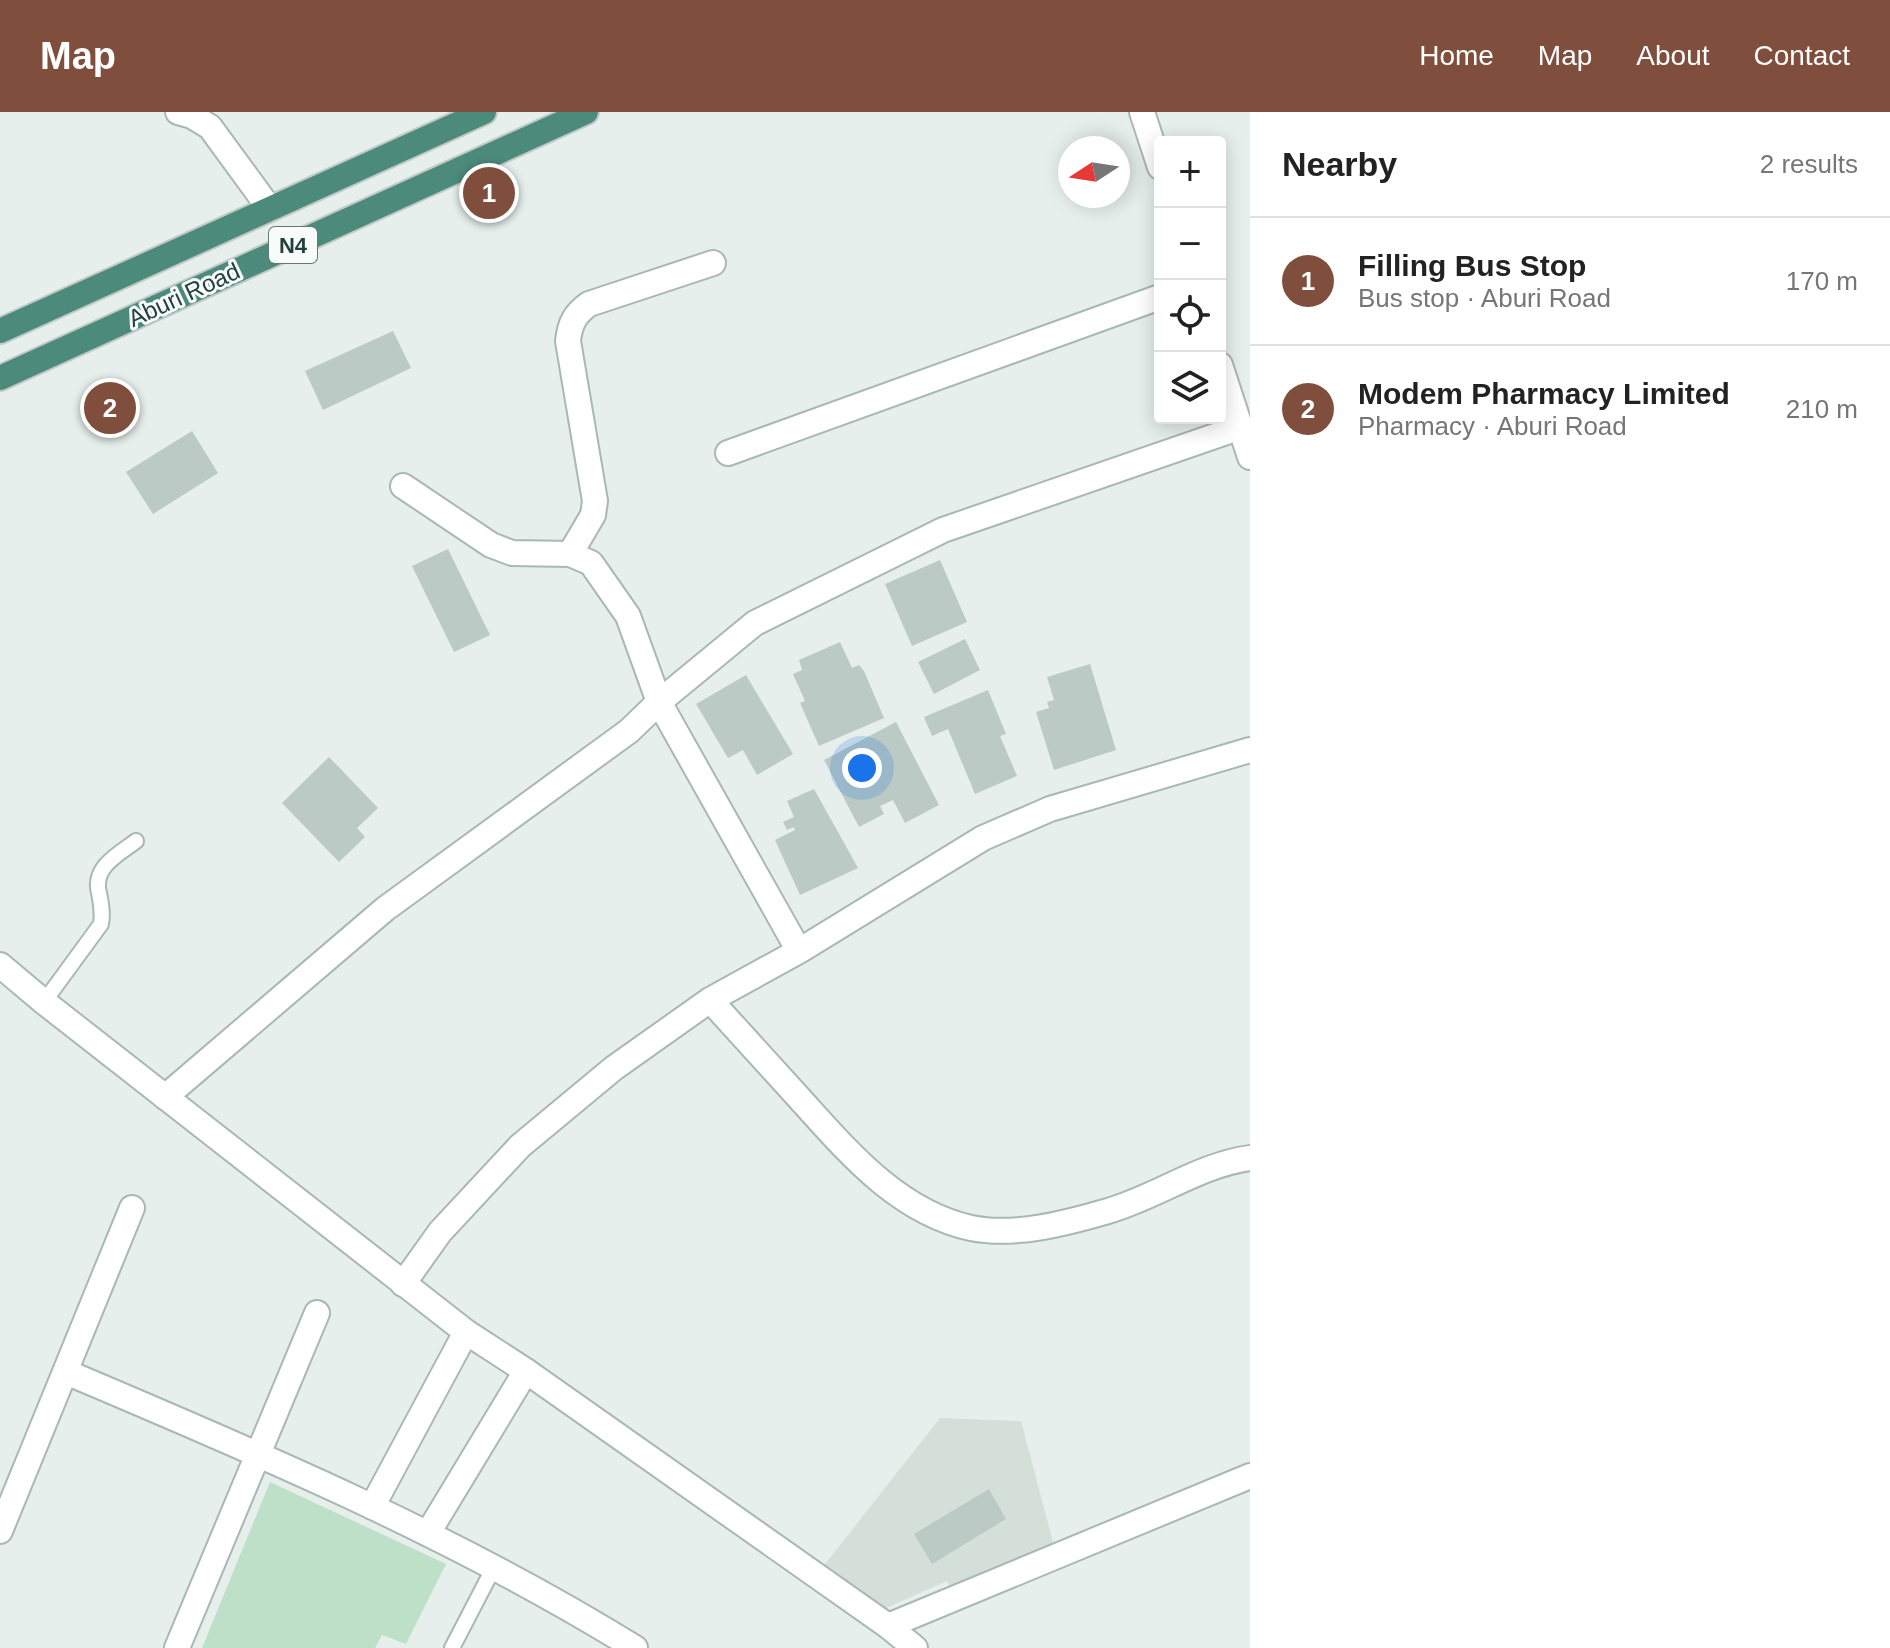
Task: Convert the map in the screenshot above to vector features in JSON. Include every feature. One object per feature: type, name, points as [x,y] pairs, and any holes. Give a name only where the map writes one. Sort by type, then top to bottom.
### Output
[{"type":"highway","name":"Aburi Road","points":[[0,378],[586,112]]},
{"type":"highway","name":"Aburi Road","points":[[0,331],[480,113]]},
{"type":"street","points":[[178,112],[210,127],[270,209]]},
{"type":"street","points":[[1142,112],[1154,149]]},
{"type":"street","points":[[570,554],[593,515],[595,501],[568,341],[570,326],[578,311],[589,304],[713,263]]},
{"type":"street","points":[[728,453],[1154,299]]},
{"type":"street","points":[[1226,383],[1250,457]]},
{"type":"street","points":[[165,1097],[385,909],[629,731],[659,702],[755,623],[943,530],[1241,427]]},
{"type":"street","points":[[403,486],[491,545],[512,553],[570,554],[591,563],[628,616],[659,702],[799,951]]},
{"type":"street","points":[[403,1284],[440,1232],[520,1146],[614,1068],[710,1000],[799,951],[983,838],[1050,809],[1250,750]]},
{"type":"street","points":[[0,965],[466,1332],[526,1371],[915,1648]]},
{"type":"street","points":[[710,1000],[844,1147],[885,1187],[949,1221],[973,1228],[1009,1230],[1042,1226],[1111,1210],[1195,1174],[1250,1158]]},
{"type":"street","points":[[0,1531],[132,1208]]},
{"type":"street","points":[[177,1648],[317,1313]]},
{"type":"street","points":[[372,1507],[466,1332]]},
{"type":"street","points":[[428,1533],[526,1371]]},
{"type":"street","points":[[66,1372],[258,1453],[428,1533],[493,1569],[596,1638],[635,1648]]},
{"type":"street","points":[[888,1626],[1250,1476]]},
{"type":"lane","points":[[44,1002],[101,924],[103,913],[97,889],[98,877],[105,865],[136,841]]},
{"type":"lane","points":[[452,1648],[493,1569]]},
{"type":"shaded area","points":[[940,1418],[1021,1421],[1054,1546],[953,1593],[947,1581],[877,1612],[822,1568]]},
{"type":"green space","points":[[270,1482],[446,1564],[406,1644],[382,1635],[375,1648],[202,1648]]},
{"type":"building","points":[[393,331],[411,368],[323,410],[305,371]]},
{"type":"building","points":[[192,431],[218,473],[153,514],[126,472]]},
{"type":"building","points":[[448,549],[490,635],[454,652],[412,566]]},
{"type":"building","points":[[940,560],[967,622],[912,646],[885,584]]},
{"type":"building","points":[[965,639],[980,670],[934,694],[918,662]]},
{"type":"building","points":[[840,642],[852,668],[859,665],[864,671],[884,718],[819,746],[800,703],[805,701],[793,674],[802,670],[799,660]]},
{"type":"building","points":[[1090,664],[1116,750],[1054,770],[1036,712],[1049,708],[1047,702],[1054,700],[1047,677]]},
{"type":"building","points":[[746,675],[793,754],[757,775],[743,750],[728,758],[696,704]]},
{"type":"building","points":[[988,690],[1006,734],[1000,736],[1017,776],[975,794],[948,729],[932,736],[924,717]]},
{"type":"building","points":[[896,722],[939,805],[905,823],[893,800],[880,806],[884,814],[859,827],[824,760]]},
{"type":"building","points":[[329,757],[378,808],[357,828],[365,837],[339,862],[282,803]]},
{"type":"building","points":[[814,789],[858,868],[800,895],[775,840],[795,830],[794,827],[787,830],[783,822],[794,817],[787,801]]},
{"type":"building","points":[[989,1489],[1006,1519],[932,1564],[914,1534]]},
{"type":"place","name":"Filling Bus Stop","points":[[489,193]]},
{"type":"place","name":"Modem Pharmacy Limited","points":[[110,408]]}]
